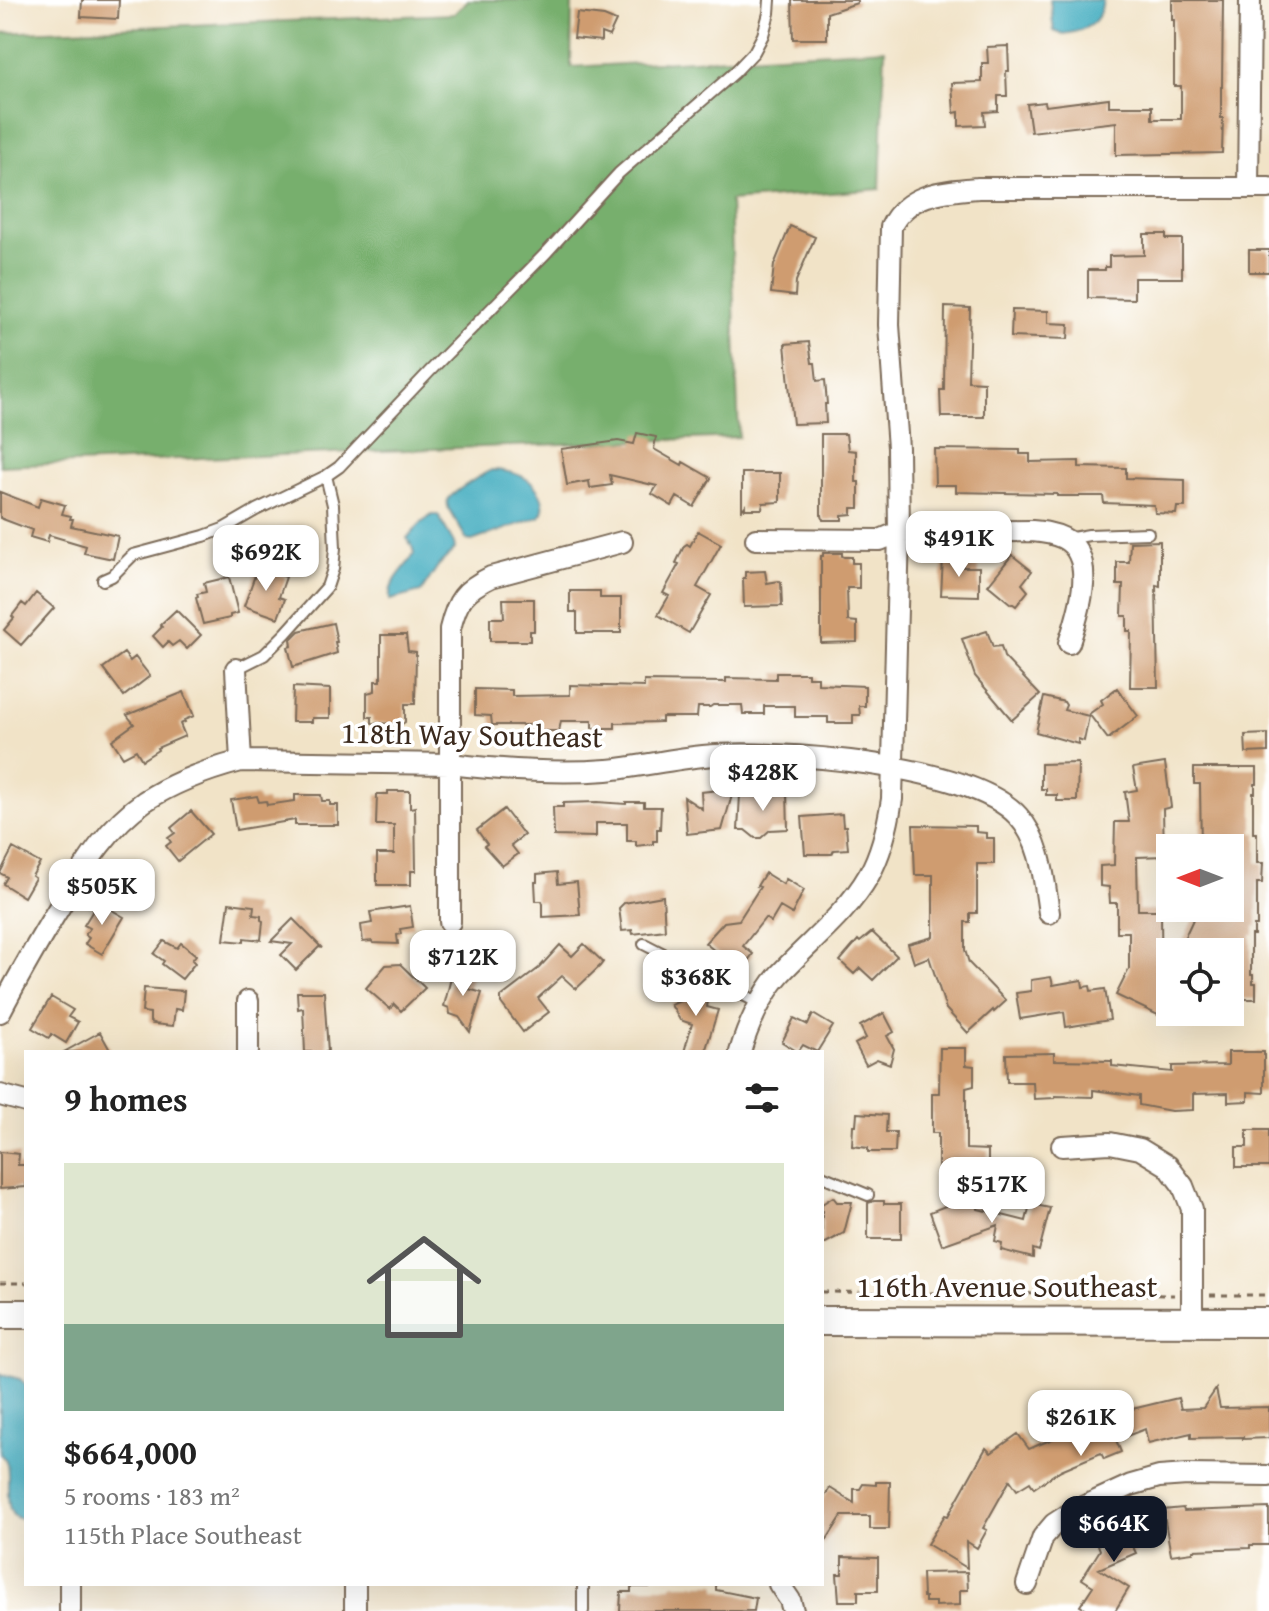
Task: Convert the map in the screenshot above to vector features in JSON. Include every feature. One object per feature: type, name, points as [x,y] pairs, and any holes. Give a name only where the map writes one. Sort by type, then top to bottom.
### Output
[{"type":"main road","name":"116th Avenue Southeast","points":[[824,1321],[1192,1308],[1269,1322]]},
{"type":"main road","points":[[0,1314],[24,1314]]},
{"type":"street","points":[[741,1050],[776,978],[836,920],[870,874],[889,822],[899,532],[898,448],[889,325],[891,227],[904,208],[917,199],[943,191],[978,188],[1259,188],[1250,0]]},
{"type":"street","points":[[756,539],[880,540],[899,532],[1050,533],[1067,539],[1077,552],[1083,572],[1082,601],[1069,643]]},
{"type":"street","points":[[450,922],[450,629],[453,615],[472,586],[491,577],[622,542]]},
{"type":"street","points":[[236,669],[241,761]]},
{"type":"street","name":"118th Way Southeast","points":[[0,1012],[88,860],[113,828],[145,802],[180,782],[241,761],[450,764],[580,771],[741,754],[893,766],[965,786],[998,800],[1017,814],[1029,830],[1041,862],[1049,913]]},
{"type":"street","points":[[248,1001],[248,1050]]},
{"type":"street","points":[[0,1095],[24,1101]]},
{"type":"street","points":[[1062,1146],[1110,1143],[1140,1149],[1168,1166],[1183,1186],[1192,1209],[1192,1308]]},
{"type":"street","points":[[1027,1584],[1043,1537],[1054,1524],[1074,1511],[1131,1485],[1159,1477],[1187,1475],[1269,1476]]},
{"type":"street","points":[[70,1586],[70,1611]]},
{"type":"street","points":[[355,1586],[355,1611]]},
{"type":"street","points":[[780,1586],[793,1611]]},
{"type":"lane","points":[[103,580],[112,576],[133,555],[223,529],[339,467],[595,202],[619,173],[754,52],[763,35],[770,0]]},
{"type":"lane","points":[[236,669],[264,655],[327,587],[335,548],[333,505],[326,476]]},
{"type":"lane","points":[[1067,539],[1148,533]]},
{"type":"lane","points":[[644,944],[761,1004]]},
{"type":"lane","points":[[824,1177],[868,1195]]},
{"type":"lane","points":[[583,1586],[583,1611]]},
{"type":"path","points":[[0,1283],[24,1283]]},
{"type":"path","points":[[824,1292],[1192,1308],[1269,1295]]},
{"type":"green space","points":[[468,0],[572,0],[571,67],[885,49],[880,189],[730,201],[739,437],[0,466],[0,33],[454,14]]},
{"type":"water","points":[[1050,0],[1103,0],[1098,17],[1091,25],[1064,34],[1054,31]]},
{"type":"water","points":[[492,470],[514,473],[530,481],[543,501],[542,512],[539,517],[472,541],[467,540],[448,507],[448,501],[461,488]]},
{"type":"water","points":[[432,515],[438,515],[455,549],[438,566],[421,592],[390,600],[394,581],[414,554],[407,538]]},
{"type":"water","points":[[0,1374],[24,1383],[24,1518],[18,1518],[10,1508],[7,1465],[0,1454]]},
{"type":"building","points":[[82,0],[119,0],[118,19],[81,17]]},
{"type":"building","points":[[792,0],[857,0],[857,3],[827,13],[827,39],[793,39]]},
{"type":"building","points":[[1172,0],[1223,0],[1222,153],[1116,155],[1116,122],[1031,132],[1027,104],[1045,102],[1046,106],[1109,98],[1109,106],[1152,106],[1152,119],[1181,119],[1181,86],[1174,86]]},
{"type":"building","points":[[577,13],[604,16],[616,21],[609,36],[601,33],[601,41],[574,38]]},
{"type":"building","points":[[1008,46],[1007,96],[998,96],[998,111],[984,112],[985,125],[959,126],[959,112],[954,113],[952,83],[982,82],[982,63],[988,63],[987,47]]},
{"type":"building","points":[[790,226],[815,237],[796,281],[795,296],[771,293],[774,265]]},
{"type":"building","points":[[1144,234],[1166,234],[1166,239],[1182,239],[1182,278],[1134,278],[1134,299],[1088,298],[1088,270],[1105,270],[1109,267],[1109,256],[1144,255]]},
{"type":"building","points":[[1249,250],[1269,250],[1269,272],[1249,272]]},
{"type":"building","points":[[945,307],[970,308],[968,381],[984,382],[984,417],[941,417]]},
{"type":"building","points":[[1012,310],[1048,311],[1048,323],[1069,324],[1068,339],[1011,337]]},
{"type":"building","points":[[809,342],[817,381],[825,380],[826,423],[793,424],[785,344]]},
{"type":"building","points":[[637,433],[656,437],[654,449],[711,478],[694,507],[677,497],[672,506],[652,494],[657,486],[610,475],[612,485],[590,488],[589,481],[567,485],[561,449],[618,441],[634,444]]},
{"type":"building","points":[[821,434],[846,434],[848,450],[856,451],[859,508],[852,508],[852,514],[842,515],[842,520],[823,520],[821,515]]},
{"type":"building","points":[[934,449],[1020,450],[1020,454],[1030,454],[1030,462],[1079,461],[1079,467],[1126,468],[1126,478],[1185,480],[1185,507],[1177,507],[1176,514],[1155,513],[1154,505],[1104,503],[1103,496],[956,492],[956,485],[935,485]]},
{"type":"building","points":[[742,473],[780,473],[780,502],[763,503],[762,509],[745,509],[745,506],[742,510]]},
{"type":"building","points":[[0,492],[38,507],[41,498],[65,505],[62,514],[71,516],[71,526],[118,536],[113,559],[84,553],[86,546],[49,535],[47,542],[30,537],[32,530],[0,518]]},
{"type":"building","points":[[698,531],[721,544],[697,587],[711,595],[689,633],[658,615],[669,596],[663,593],[679,564],[676,563],[684,546],[690,546]]},
{"type":"building","points":[[1160,541],[1160,586],[1156,585],[1158,687],[1130,687],[1131,631],[1127,631],[1127,616],[1122,616],[1123,585],[1117,585],[1117,562],[1129,562],[1130,542]]},
{"type":"building","points":[[823,553],[842,553],[844,557],[852,557],[852,563],[859,563],[859,588],[847,588],[848,621],[857,622],[857,642],[821,643]]},
{"type":"building","points":[[1012,555],[1032,571],[1022,584],[1028,591],[1016,606],[988,585]]},
{"type":"building","points":[[943,559],[962,559],[963,567],[979,567],[979,596],[941,595]]},
{"type":"building","points":[[258,567],[286,577],[279,597],[285,599],[278,618],[244,606]]},
{"type":"building","points":[[765,571],[767,583],[781,583],[782,606],[744,607],[745,572]]},
{"type":"building","points":[[229,577],[238,613],[203,624],[197,594],[206,592],[204,583]]},
{"type":"building","points":[[570,591],[600,591],[600,598],[621,598],[621,633],[577,633],[577,612],[570,612]]},
{"type":"building","points":[[36,593],[54,608],[21,645],[4,630],[22,603],[26,606]]},
{"type":"building","points":[[503,599],[534,599],[534,631],[530,631],[530,641],[490,641],[490,618],[504,618]]},
{"type":"building","points":[[176,610],[201,635],[187,649],[179,641],[172,646],[168,642],[163,647],[153,636]]},
{"type":"building","points":[[333,623],[337,653],[293,667],[288,647],[292,646],[291,639],[299,631]]},
{"type":"building","points":[[987,631],[993,647],[1001,646],[1004,657],[1040,695],[1012,720],[975,676],[962,639]]},
{"type":"building","points":[[381,635],[406,635],[408,651],[416,652],[415,704],[405,704],[405,722],[402,724],[372,723],[372,717],[367,717],[367,693],[375,691],[375,681],[381,681]]},
{"type":"building","points":[[124,653],[130,661],[135,657],[150,676],[124,696],[103,668]]},
{"type":"building","points":[[776,673],[808,673],[808,677],[818,677],[818,684],[865,686],[865,706],[859,706],[860,715],[853,715],[853,723],[828,723],[828,717],[795,717],[795,706],[764,706],[764,714],[743,714],[742,705],[713,705],[698,707],[697,717],[662,717],[662,722],[615,723],[615,728],[592,728],[592,721],[561,721],[559,731],[540,731],[538,725],[492,725],[491,716],[475,715],[475,689],[512,690],[512,696],[570,695],[570,685],[644,687],[644,681],[776,679]]},
{"type":"building","points":[[293,687],[330,689],[330,718],[292,722]]},
{"type":"building","points":[[1117,688],[1138,716],[1108,739],[1089,714]]},
{"type":"building","points":[[184,692],[194,716],[180,724],[185,736],[157,748],[142,760],[136,750],[123,757],[112,740],[134,724],[127,715]]},
{"type":"building","points":[[1044,697],[1064,702],[1064,710],[1089,716],[1084,741],[1078,739],[1078,744],[1036,732]]},
{"type":"building","points":[[1268,734],[1268,752],[1246,753],[1245,735]]},
{"type":"building","points":[[1078,763],[1077,801],[1057,801],[1057,795],[1046,795],[1046,789],[1041,789],[1041,764]]},
{"type":"building","points":[[1165,763],[1171,807],[1163,809],[1164,834],[1156,834],[1156,856],[1137,857],[1138,910],[1156,910],[1156,922],[1161,922],[1161,938],[1156,938],[1156,1014],[1116,995],[1129,969],[1129,932],[1117,932],[1117,903],[1110,903],[1109,887],[1100,886],[1100,866],[1114,865],[1115,822],[1129,822],[1125,792],[1137,790],[1133,768]]},
{"type":"building","points":[[1194,768],[1257,768],[1257,784],[1253,793],[1253,833],[1257,833],[1257,863],[1263,863],[1262,883],[1257,883],[1257,926],[1254,926],[1254,935],[1251,935],[1251,975],[1253,983],[1256,983],[1256,999],[1244,999],[1244,938],[1184,938],[1192,922],[1244,922],[1244,834],[1201,834],[1200,784],[1194,784]]},
{"type":"building","points":[[719,790],[732,795],[722,830],[687,834],[684,797],[702,809],[701,792]]},
{"type":"building","points":[[388,791],[410,791],[410,808],[415,807],[416,871],[411,871],[411,885],[377,885],[377,854],[394,854],[394,825],[376,825],[377,794],[388,794]]},
{"type":"building","points":[[760,791],[787,793],[788,829],[770,830],[761,838],[755,838],[745,830],[738,830],[740,795],[760,795]]},
{"type":"building","points":[[295,795],[321,795],[322,801],[338,805],[338,825],[295,825],[295,820],[236,830],[231,800],[257,796],[259,802],[266,801],[267,805],[295,801]]},
{"type":"building","points":[[644,802],[644,807],[661,807],[657,841],[636,846],[636,841],[627,841],[627,823],[596,823],[596,837],[554,836],[553,807],[563,807],[563,803]]},
{"type":"building","points":[[504,809],[524,835],[511,845],[518,854],[502,866],[484,846],[487,844],[477,830]]},
{"type":"building","points":[[191,811],[211,834],[178,861],[166,846],[171,842],[168,838],[175,833],[171,828]]},
{"type":"building","points":[[842,814],[848,849],[834,850],[832,854],[805,854],[802,817]]},
{"type":"building","points":[[913,825],[976,826],[976,832],[986,833],[986,838],[994,838],[994,864],[977,864],[977,913],[970,913],[970,922],[965,922],[965,950],[969,963],[1006,1001],[968,1033],[946,1009],[929,957],[914,963],[908,944],[933,937],[933,875],[915,875]]},
{"type":"building","points":[[13,848],[40,863],[24,897],[3,884],[7,877],[0,873]]},
{"type":"building","points":[[121,862],[136,871],[126,887],[111,878]]},
{"type":"building","points":[[557,872],[558,884],[577,882],[580,915],[543,917],[542,901],[536,901],[537,874]]},
{"type":"building","points":[[765,873],[783,884],[786,879],[804,890],[792,914],[780,907],[771,922],[765,918],[743,946],[753,954],[736,976],[718,961],[721,956],[705,943],[724,922],[739,920],[760,887],[757,886]]},
{"type":"building","points":[[663,896],[665,930],[633,934],[632,930],[622,931],[619,908],[624,903]]},
{"type":"building","points":[[98,902],[124,917],[102,954],[85,944],[89,938],[85,935],[90,928],[84,925]]},
{"type":"building","points":[[229,903],[254,906],[253,915],[261,916],[263,921],[261,940],[224,940]]},
{"type":"building","points":[[410,906],[413,927],[400,929],[398,944],[363,942],[361,925],[372,923],[370,912]]},
{"type":"building","points":[[293,919],[322,948],[319,947],[296,970],[281,955],[292,944],[271,941]]},
{"type":"building","points":[[872,932],[897,956],[873,980],[860,968],[854,974],[840,961],[858,940],[860,942]]},
{"type":"building","points":[[164,941],[177,948],[181,943],[196,955],[192,960],[195,963],[182,979],[154,954]]},
{"type":"building","points":[[584,944],[603,962],[576,989],[562,976],[538,998],[549,1012],[523,1032],[501,1003],[501,997],[539,968],[560,945],[572,956]]},
{"type":"building","points":[[400,964],[425,988],[401,1011],[394,1004],[390,1009],[366,988],[386,965]]},
{"type":"building","points":[[455,969],[473,973],[469,989],[482,993],[470,1032],[459,1017],[450,1014],[449,1008],[444,1006]]},
{"type":"building","points":[[1051,977],[1053,985],[1082,980],[1083,987],[1090,986],[1091,991],[1105,989],[1110,1020],[1066,1027],[1064,1012],[1020,1019],[1016,993],[1031,991],[1031,980]]},
{"type":"building","points":[[687,986],[709,993],[707,1007],[718,1010],[706,1050],[685,1050],[692,1024],[680,1020],[671,1005],[682,1000]]},
{"type":"building","points":[[144,988],[184,991],[182,1010],[175,1009],[173,1026],[153,1024],[150,1013],[142,1012]]},
{"type":"building","points":[[297,992],[324,992],[328,1050],[305,1050],[303,1008],[298,1009]]},
{"type":"building","points":[[51,997],[73,1010],[68,1017],[78,1022],[66,1043],[32,1028]]},
{"type":"building","points":[[884,1013],[894,1032],[887,1036],[894,1049],[890,1064],[877,1059],[866,1065],[855,1044],[866,1038],[860,1026]]},
{"type":"building","points":[[813,1014],[833,1026],[818,1050],[803,1045],[799,1050],[795,1050],[782,1042],[794,1018],[808,1025]]},
{"type":"building","points":[[100,1032],[110,1050],[68,1050]]},
{"type":"building","points":[[940,1048],[966,1048],[966,1065],[974,1066],[974,1086],[966,1088],[966,1149],[988,1150],[988,1168],[980,1168],[978,1184],[938,1184],[938,1133],[932,1133],[932,1093],[939,1093]]},
{"type":"building","points":[[1228,1052],[1264,1052],[1264,1093],[1248,1092],[1248,1101],[1228,1102],[1228,1093],[1193,1094],[1193,1110],[1171,1111],[1139,1105],[1139,1096],[1093,1090],[1093,1097],[1034,1099],[1033,1082],[1007,1082],[1006,1054],[1054,1053],[1054,1060],[1112,1061],[1112,1066],[1172,1072],[1172,1066],[1228,1065]]},
{"type":"building","points":[[857,1113],[887,1115],[886,1132],[896,1132],[895,1152],[868,1152],[868,1148],[852,1146]]},
{"type":"building","points":[[1247,1130],[1269,1130],[1269,1167],[1236,1167],[1236,1147],[1247,1147]]},
{"type":"building","points":[[0,1152],[19,1154],[18,1165],[24,1165],[24,1187],[0,1189]]},
{"type":"building","points":[[978,1193],[978,1209],[1026,1221],[1030,1204],[1050,1208],[1039,1251],[1033,1249],[1033,1258],[1001,1250],[1002,1243],[995,1241],[998,1225],[942,1245],[930,1212]]},
{"type":"building","points":[[833,1197],[837,1202],[852,1202],[844,1233],[824,1244],[824,1203]]},
{"type":"building","points":[[868,1203],[901,1204],[901,1239],[868,1239]]},
{"type":"building","points":[[1216,1389],[1220,1408],[1269,1407],[1269,1438],[1191,1438],[1191,1433],[1148,1443],[1145,1429],[1116,1440],[1121,1452],[1104,1459],[1101,1453],[1061,1470],[1034,1488],[1030,1482],[1017,1490],[1010,1480],[983,1528],[987,1530],[977,1548],[966,1541],[967,1568],[927,1544],[945,1515],[948,1516],[986,1448],[991,1453],[1018,1434],[1029,1449],[1090,1423],[1088,1417],[1125,1402],[1128,1410],[1178,1398],[1181,1409],[1203,1408]]},
{"type":"building","points":[[876,1482],[890,1482],[889,1529],[870,1529],[870,1516],[842,1516],[824,1544],[824,1497],[830,1488],[854,1503],[854,1489],[860,1489],[863,1484],[876,1485]]},
{"type":"building","points":[[1183,1508],[1184,1511],[1269,1508],[1269,1545],[1193,1550],[1171,1555],[1163,1510]]},
{"type":"building","points":[[1147,1515],[1156,1536],[1133,1547],[1136,1553],[1099,1569],[1129,1588],[1115,1611],[1089,1611],[1080,1606],[1093,1586],[1082,1579],[1100,1550],[1096,1540]]},
{"type":"building","points":[[842,1557],[878,1558],[878,1591],[858,1591],[858,1601],[839,1601],[837,1574],[842,1574]]},
{"type":"building","points":[[967,1572],[968,1590],[960,1590],[960,1605],[935,1606],[935,1602],[925,1602],[922,1573]]},
{"type":"building","points":[[716,1586],[716,1590],[756,1598],[754,1611],[620,1611],[621,1592],[631,1592],[631,1587]]}]
